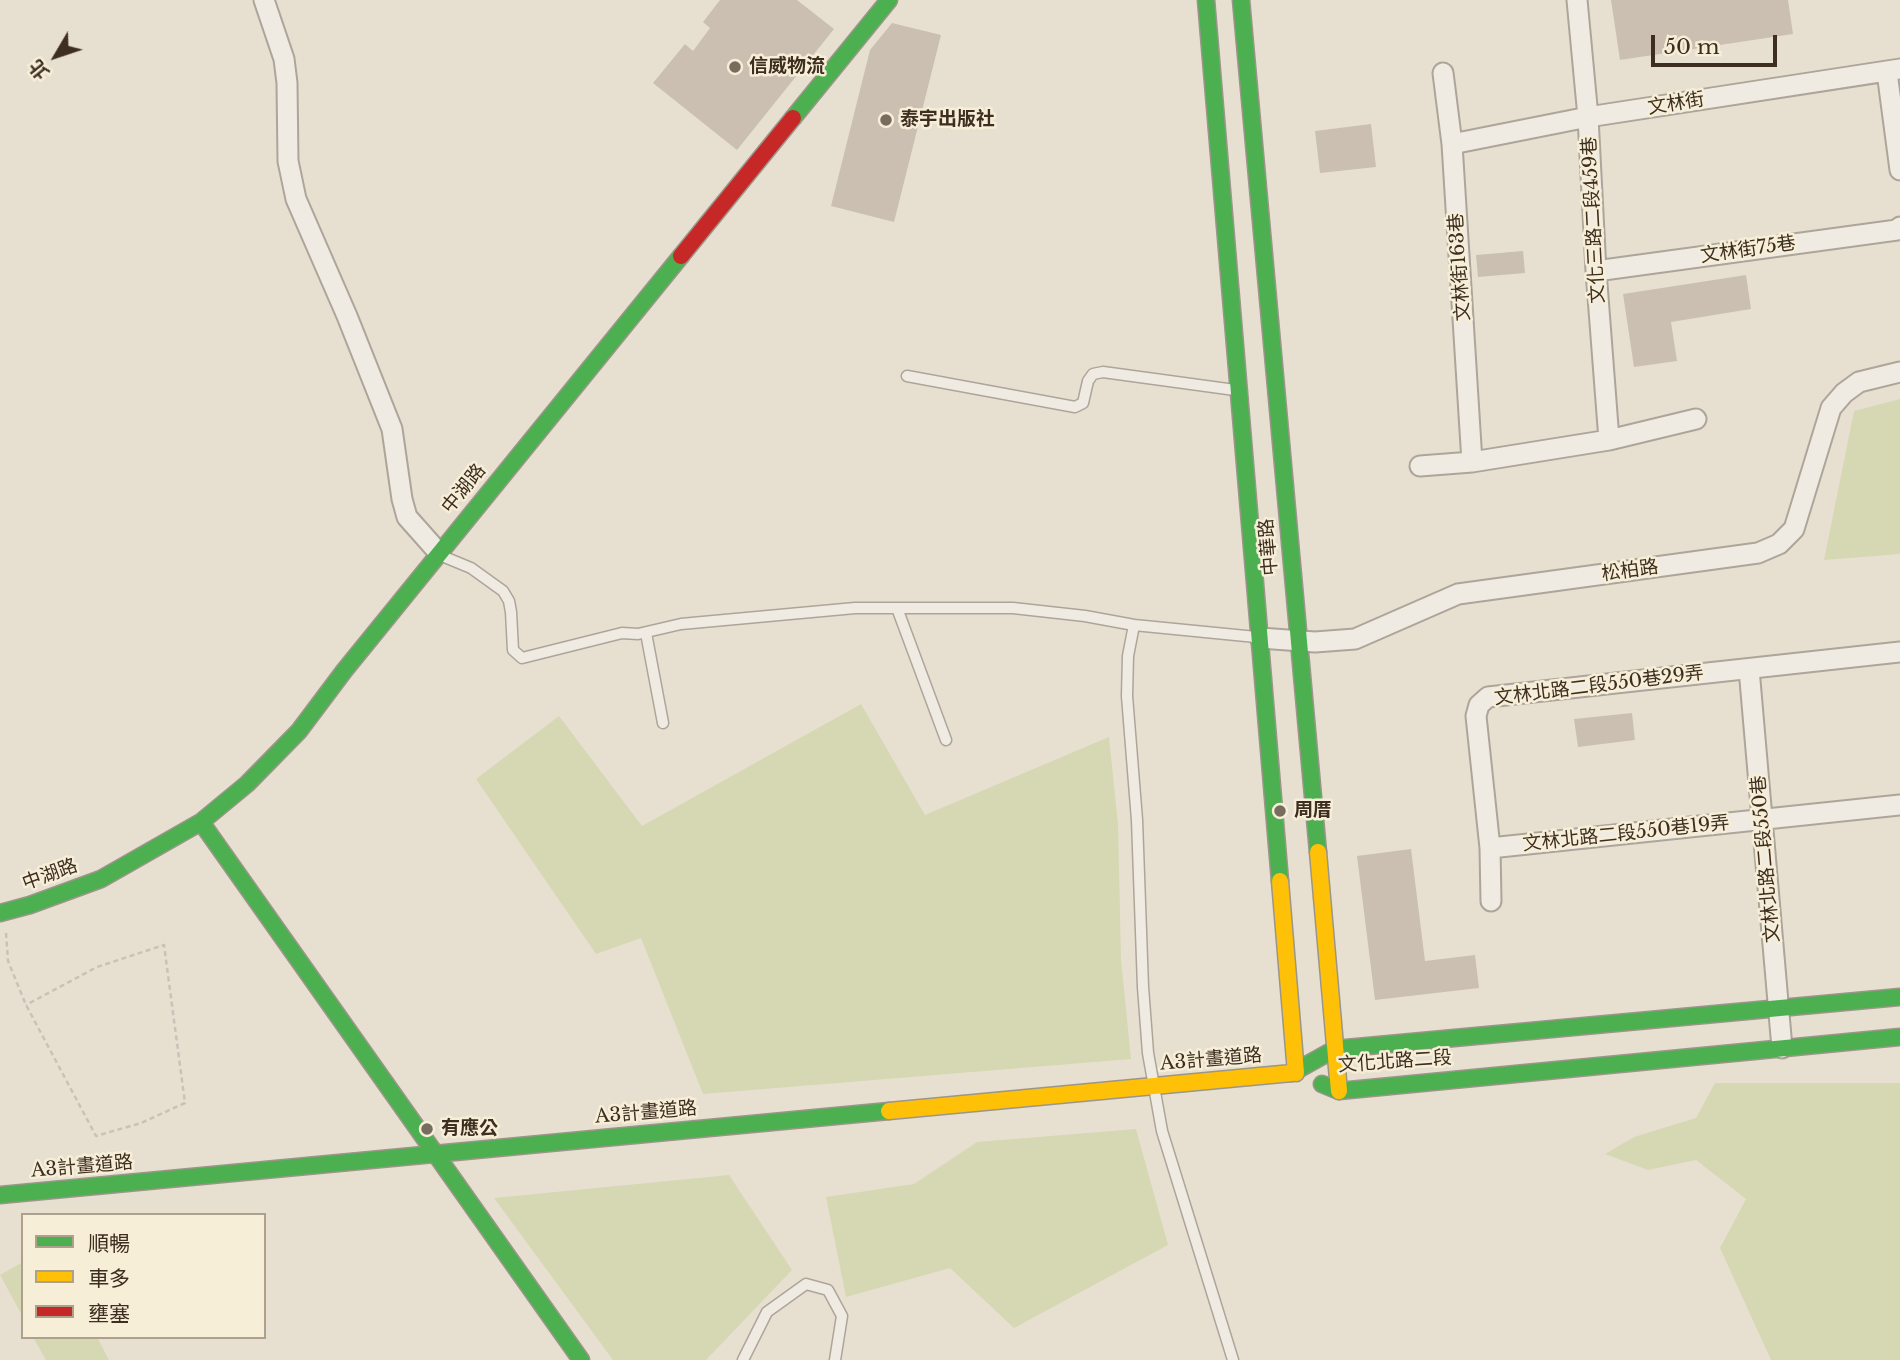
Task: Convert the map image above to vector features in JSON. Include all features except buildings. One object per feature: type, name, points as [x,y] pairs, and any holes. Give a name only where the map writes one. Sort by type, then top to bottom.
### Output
[{"type":"street","points":[[264,0],[284,60],[288,160],[296,199],[392,429],[407,517],[439,553]]},
{"type":"street","name":"中湖路","points":[[3,913],[101,879],[201,822],[247,784],[299,731],[439,553],[890,0]]},
{"type":"street","name":"中華路","points":[[1206,0],[1296,1073]]},
{"type":"street","name":"中華路","points":[[1241,0],[1339,1091]]},
{"type":"street","name":"文化三路二段459巷","points":[[1577,0],[1588,117],[1609,440]]},
{"type":"street","points":[[1893,71],[1900,170]]},
{"type":"street","name":"文林街","points":[[1452,144],[1588,117],[1893,71]]},
{"type":"street","name":"文林街163巷","points":[[1443,73],[1452,144],[1472,462]]},
{"type":"street","name":"文林街75巷","points":[[1596,271],[1897,230],[1900,227]]},
{"type":"street","name":"松柏路","points":[[1260,638],[1315,642],[1354,639],[1458,594],[1758,553],[1779,544],[1794,529],[1831,408],[1843,393],[1859,382],[1900,372]]},
{"type":"street","points":[[1420,466],[1472,462],[1609,440],[1696,419]]},
{"type":"street","points":[[1749,669],[1900,652]]},
{"type":"street","name":"文林北路二段550巷","points":[[1749,669],[1782,1048]]},
{"type":"street","name":"文林北路二段550巷29弄","points":[[1491,901],[1490,848],[1476,716],[1479,705],[1488,697],[1749,669]]},
{"type":"street","name":"文林北路二段550巷19弄","points":[[1490,848],[1900,805]]},
{"type":"street","points":[[201,822],[581,1360]]},
{"type":"street","name":"文化北路二段","points":[[1296,1073],[1335,1049],[1900,997]]},
{"type":"street","name":"文化北路二段","points":[[1296,1073],[1339,1091],[1900,1037]]},
{"type":"street","name":"A3計畫道路","points":[[0,1195],[1296,1073]]},
{"type":"lane","points":[[907,376],[1074,407],[1083,403],[1088,381],[1093,374],[1103,372],[1239,391]]},
{"type":"lane","points":[[439,553],[451,561],[471,568],[503,591],[511,612],[513,650],[522,658],[622,634],[646,633],[681,624],[763,615],[897,608],[1013,608],[1135,625],[1260,638]]},
{"type":"lane","points":[[897,608],[946,740]]},
{"type":"lane","points":[[1135,625],[1128,656],[1127,696],[1137,820],[1148,1053],[1162,1131],[1233,1360]]},
{"type":"lane","points":[[646,633],[663,723]]},
{"type":"lane","points":[[744,1360],[767,1312],[806,1284],[828,1290],[842,1316],[835,1360]]},
{"type":"path","points":[[3,913],[8,961],[26,1005],[96,1136],[141,1123],[185,1103],[164,945],[97,967],[26,1005]]},
{"type":"green space","points":[[1900,399],[1900,554],[1824,560],[1854,411]]},
{"type":"green space","points":[[861,704],[925,815],[1109,737],[1118,825],[1121,959],[1131,1059],[703,1094],[641,938],[596,954],[476,779],[559,716],[642,826]]},
{"type":"green space","points":[[1715,1083],[1900,1083],[1900,1360],[1771,1360],[1720,1248],[1746,1199],[1696,1160],[1648,1170],[1605,1154],[1634,1137],[1696,1118]]},
{"type":"green space","points":[[1136,1129],[1168,1245],[1014,1328],[950,1268],[846,1297],[826,1197],[914,1184],[977,1142]]},
{"type":"green space","points":[[729,1175],[792,1270],[706,1360],[613,1360],[494,1198]]},
{"type":"green space","points":[[21,1263],[21,1313],[0,1275]]},
{"type":"green space","points":[[34,1339],[98,1339],[109,1360],[46,1360]]},
{"type":"traffic: fast","points":[[793,118],[889,0]]},
{"type":"traffic: fast","points":[[1206,0],[1280,881]]},
{"type":"traffic: fast","points":[[1241,0],[1318,852]]},
{"type":"traffic: fast","points":[[0,913],[101,879],[201,822],[247,784],[299,731],[344,671],[681,256]]},
{"type":"traffic: fast","points":[[201,822],[581,1360]]},
{"type":"traffic: fast","points":[[1292,1073],[1335,1049],[1900,997]]},
{"type":"traffic: fast","points":[[1322,1084],[1339,1091],[1900,1037]]},
{"type":"traffic: fast","points":[[0,1195],[889,1111]]},
{"type":"traffic: slow","points":[[1318,852],[1339,1091]]},
{"type":"traffic: slow","points":[[1280,881],[1296,1073]]},
{"type":"traffic: slow","points":[[889,1111],[1292,1073]]},
{"type":"traffic: jam","points":[[681,256],[793,118]]},
{"type":"place","name":"信威物流","points":[[735,67]]},
{"type":"place","name":"泰宇出版社","points":[[886,120]]},
{"type":"place","name":"周厝","points":[[1280,811]]},
{"type":"place","name":"有應公","points":[[427,1129]]}]
